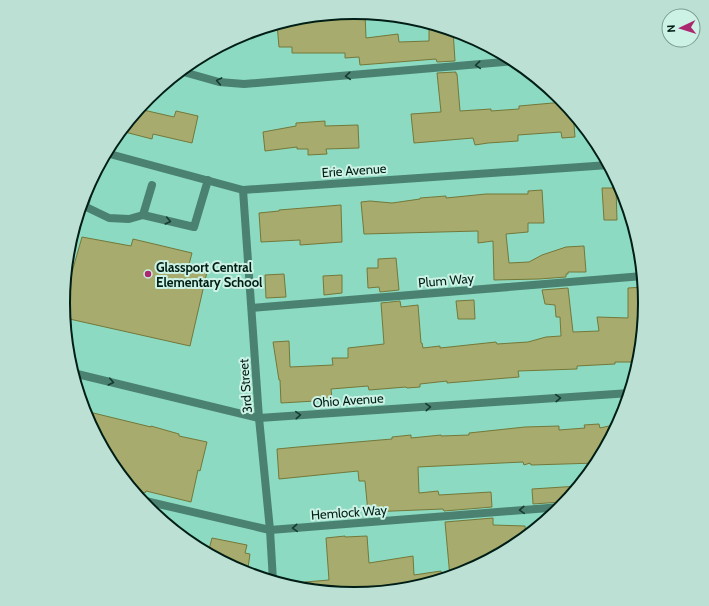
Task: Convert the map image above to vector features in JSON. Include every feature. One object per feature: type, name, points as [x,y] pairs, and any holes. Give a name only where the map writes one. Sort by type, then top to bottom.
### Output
[{"type":"street","points":[[188,73],[219,82],[244,84],[504,62]]},
{"type":"street","name":"Erie Avenue","points":[[112,156],[244,190],[602,165]]},
{"type":"street","points":[[87,208],[109,218],[129,219],[142,215],[194,227],[208,180]]},
{"type":"street","points":[[142,215],[152,185]]},
{"type":"street","name":"3rd Street","points":[[244,190],[259,418],[274,575]]},
{"type":"street","name":"Plum Way","points":[[252,308],[637,276]]},
{"type":"street","name":"Ohio Avenue","points":[[79,375],[259,418],[623,393]]},
{"type":"street","name":"Hemlock Way","points":[[153,503],[270,530],[551,508]]},
{"type":"building","points":[[365,20],[366,38],[398,34],[399,42],[429,41],[429,29],[453,37],[455,61],[437,62],[436,59],[360,65],[359,57],[345,58],[345,53],[292,53],[292,47],[279,47],[278,30],[317,21]]},
{"type":"building","points":[[456,72],[460,111],[519,109],[519,106],[556,103],[574,123],[575,137],[562,138],[561,132],[518,135],[518,141],[475,145],[473,138],[414,143],[411,114],[441,112],[437,73]]},
{"type":"building","points":[[146,111],[174,117],[176,111],[198,116],[192,143],[153,134],[152,139],[127,133]]},
{"type":"building","points":[[325,121],[325,126],[358,125],[359,148],[326,149],[327,154],[308,155],[308,149],[297,149],[297,147],[265,151],[263,132],[296,126],[296,123]]},
{"type":"building","points":[[602,188],[614,188],[616,192],[617,220],[604,220]]},
{"type":"building","points":[[542,190],[544,223],[528,223],[528,232],[506,234],[509,263],[529,262],[542,255],[566,247],[584,246],[586,272],[568,272],[566,277],[494,280],[493,241],[478,243],[478,231],[364,234],[361,202],[370,201],[392,203],[420,198],[446,196],[446,198],[486,194],[528,194],[528,191]]},
{"type":"building","points":[[341,205],[342,242],[300,245],[300,240],[261,242],[259,213]]},
{"type":"building","points":[[82,237],[131,246],[133,239],[192,253],[188,268],[207,272],[190,346],[71,319],[70,303],[73,270]]},
{"type":"building","points":[[396,258],[399,290],[380,292],[379,287],[368,288],[367,268],[378,268],[378,259]]},
{"type":"building","points":[[284,274],[286,297],[266,298],[265,275]]},
{"type":"building","points":[[342,275],[342,293],[324,295],[323,276]]},
{"type":"building","points":[[638,287],[638,322],[633,358],[631,362],[577,366],[577,369],[518,371],[519,377],[447,383],[447,381],[420,384],[420,387],[369,390],[368,386],[331,389],[332,399],[281,403],[280,380],[273,342],[289,341],[290,367],[333,365],[332,358],[348,358],[348,348],[384,344],[381,303],[400,301],[401,307],[418,305],[421,343],[423,348],[440,346],[440,348],[496,342],[497,344],[528,342],[546,337],[561,336],[560,317],[556,317],[555,305],[545,304],[542,290],[568,288],[573,332],[599,331],[597,317],[628,318],[628,288]]},
{"type":"building","points":[[474,300],[475,319],[458,319],[456,301]]},
{"type":"building","points":[[92,413],[151,426],[179,434],[179,436],[207,442],[200,471],[198,470],[191,502],[146,491],[145,493],[129,476],[118,461]]},
{"type":"building","points":[[599,424],[600,428],[611,426],[589,463],[531,465],[530,463],[524,465],[523,462],[418,467],[419,493],[438,491],[439,495],[491,492],[492,507],[444,511],[443,509],[368,512],[365,481],[359,481],[358,471],[279,479],[277,449],[392,439],[392,437],[411,435],[411,438],[441,435],[469,435],[469,433],[525,427],[559,426],[559,430],[585,428],[584,425]]},
{"type":"building","points":[[571,487],[557,502],[533,504],[532,489]]},
{"type":"building","points":[[493,518],[493,525],[525,526],[525,529],[480,558],[449,571],[445,522]]},
{"type":"building","points":[[367,536],[369,563],[413,556],[414,575],[441,571],[442,573],[410,582],[392,585],[354,587],[305,583],[329,580],[326,538]]},
{"type":"building","points":[[212,538],[247,545],[245,553],[250,554],[248,566],[229,558],[210,547]]},
{"type":"place","name":"Glassport Central Elementary School","points":[[148,274]]}]
